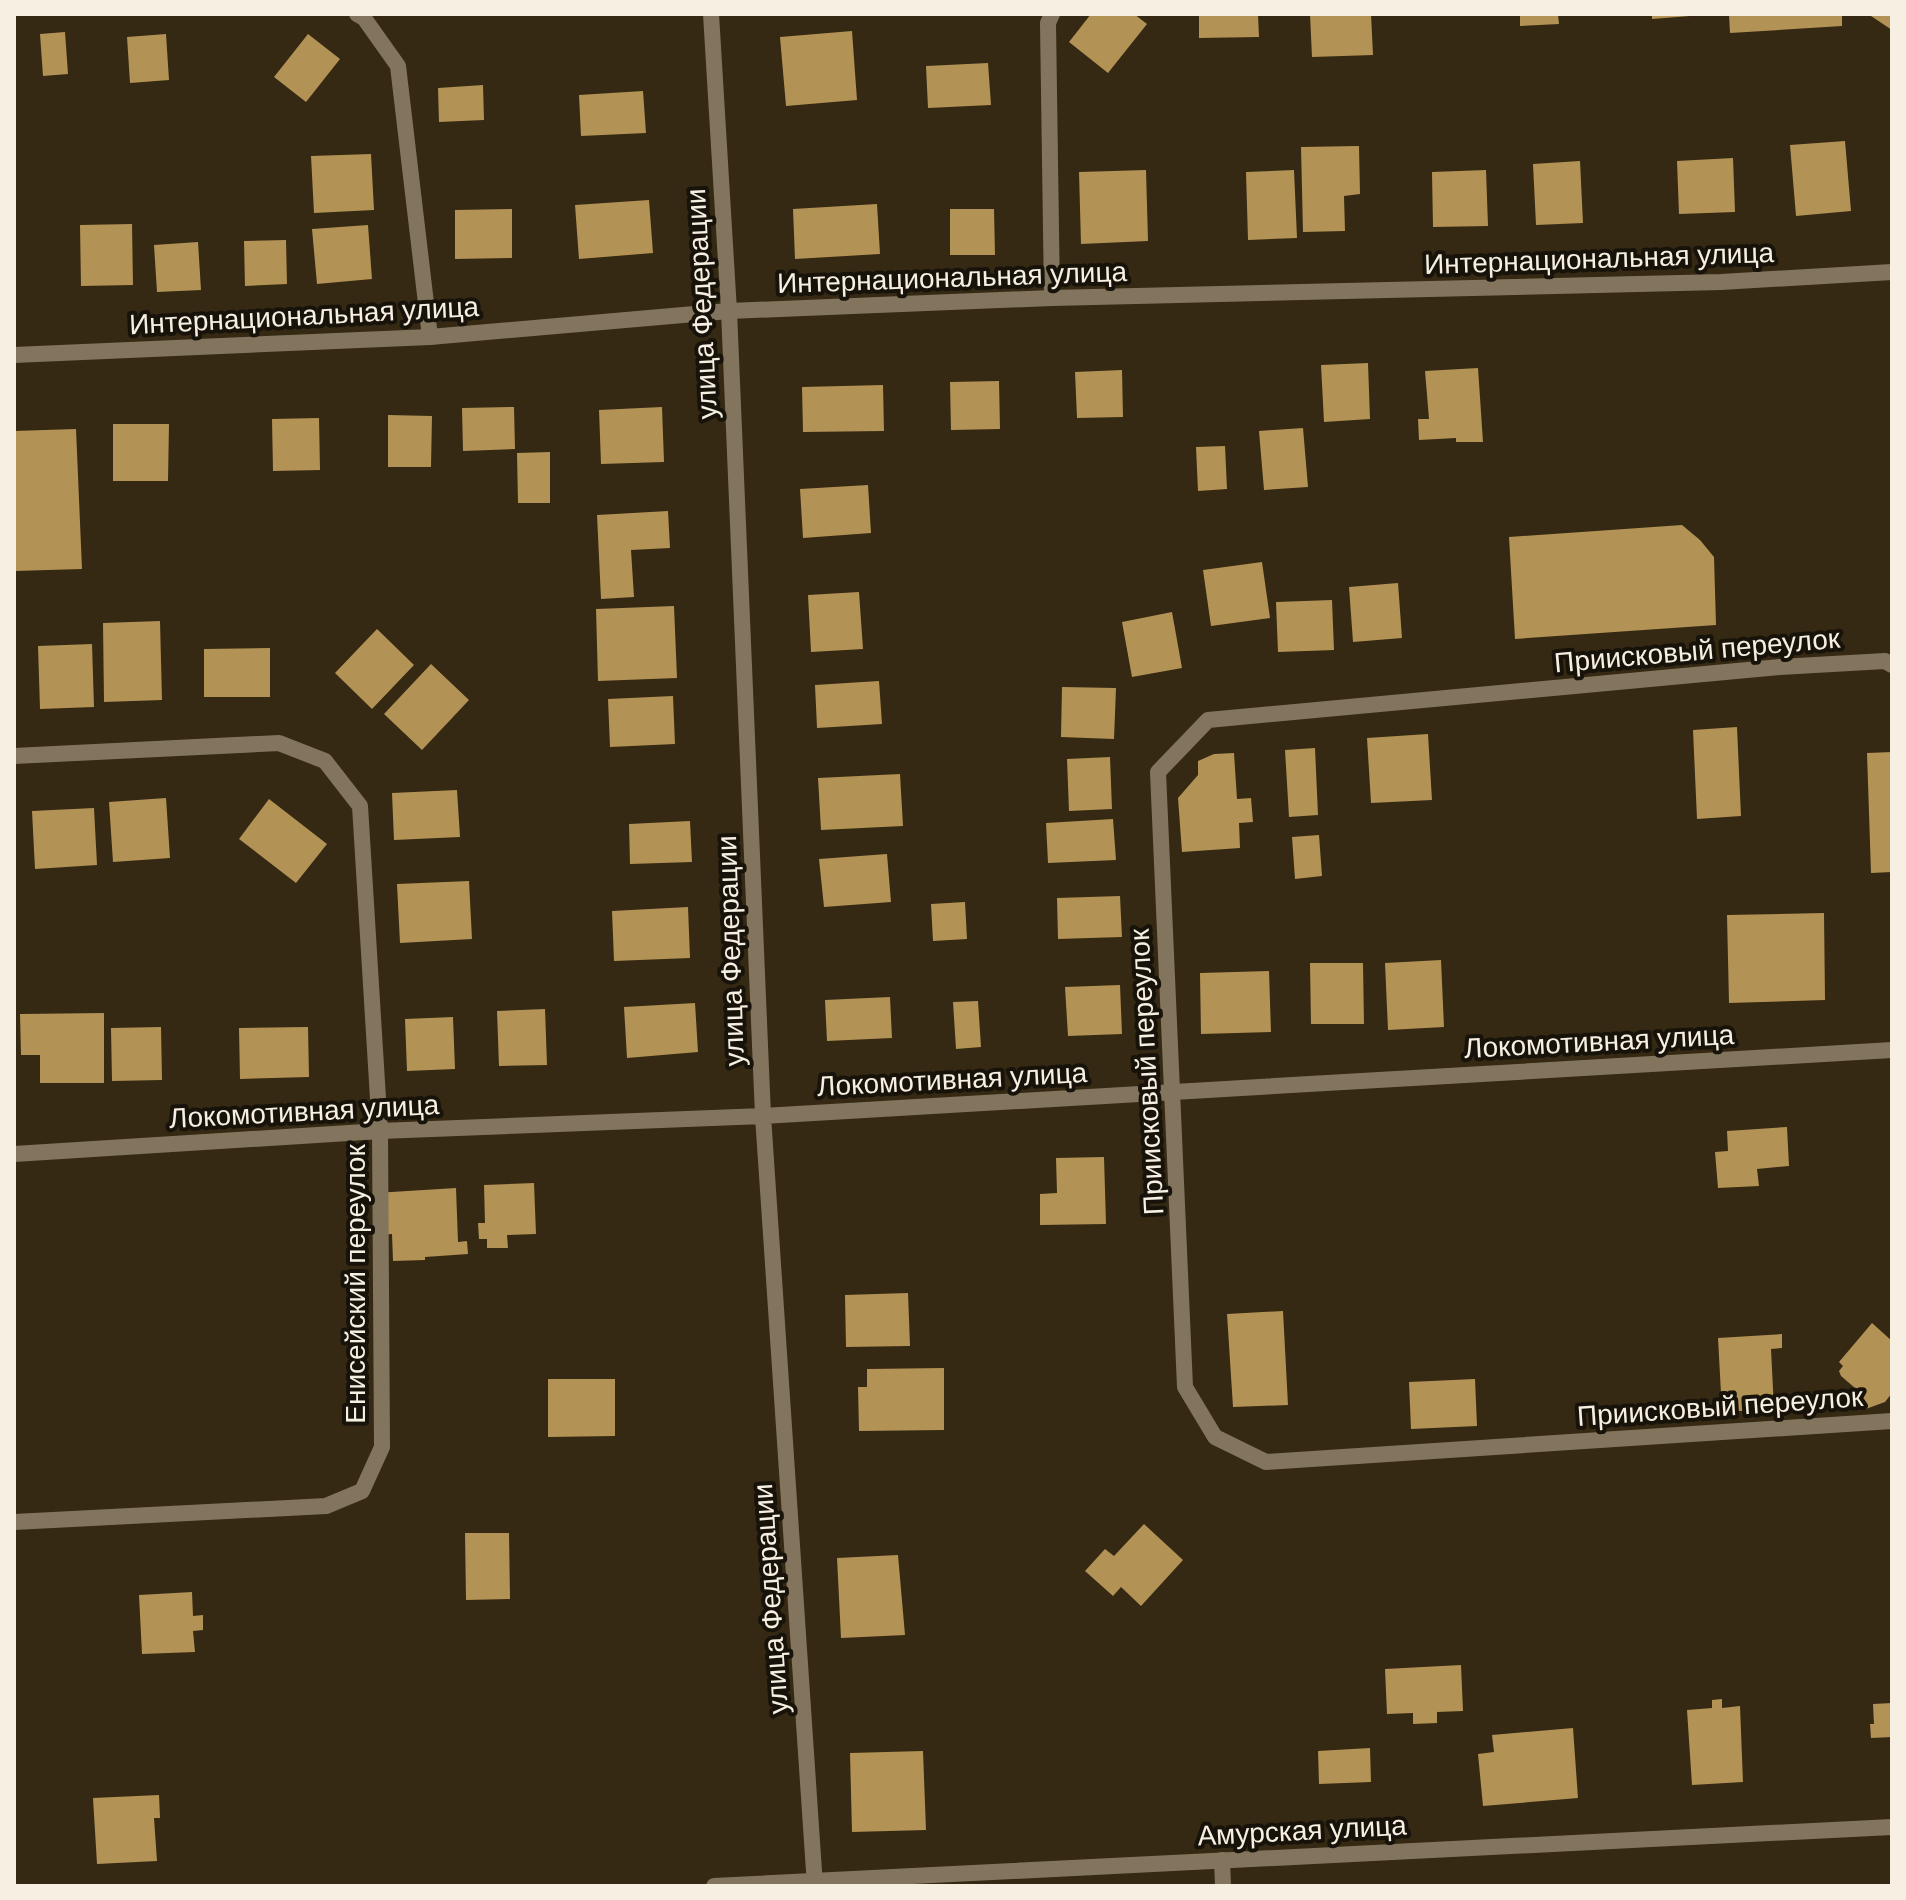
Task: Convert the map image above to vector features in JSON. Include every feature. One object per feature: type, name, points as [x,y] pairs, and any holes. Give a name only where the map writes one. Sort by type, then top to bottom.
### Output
[{"type":"street","points":[[357,14],[364,18],[398,66],[430,337]]},
{"type":"street","name":"улица Федерации","points":[[711,14],[729,311],[763,1116],[815,1883]]},
{"type":"street","points":[[1052,14],[1048,23],[1052,298]]},
{"type":"street","name":"Интернациональная улица","points":[[14,355],[430,337],[729,311],[1052,298],[1721,282],[1892,272]]},
{"type":"street","name":"Приисковый переулок","points":[[1892,665],[1885,661],[1780,667],[1208,720],[1158,772],[1185,1387],[1215,1437],[1266,1462],[1892,1421]]},
{"type":"street","name":"Енисейский переулок","points":[[14,756],[279,743],[325,761],[360,806],[380,1131],[382,1447],[362,1491],[326,1506],[14,1522]]},
{"type":"street","name":"Локомотивная улица","points":[[14,1154],[380,1131],[763,1116],[1892,1050]]},
{"type":"street","name":"Амурская улица","points":[[714,1886],[1892,1827]]},
{"type":"street","points":[[1222,1860],[1223,1886]]},
{"type":"building","points":[[1091,14],[1134,14],[1147,24],[1108,73],[1069,42]]},
{"type":"building","points":[[1199,14],[1258,14],[1259,37],[1199,38]]},
{"type":"building","points":[[1310,14],[1371,14],[1373,55],[1312,57]]},
{"type":"building","points":[[1520,14],[1558,14],[1559,24],[1520,26]]},
{"type":"building","points":[[1652,14],[1690,14],[1690,16],[1652,19]]},
{"type":"building","points":[[1729,14],[1842,14],[1842,26],[1730,33]]},
{"type":"building","points":[[1868,14],[1892,14],[1892,30]]},
{"type":"building","points":[[852,31],[857,100],[786,106],[780,37]]},
{"type":"building","points":[[65,32],[68,74],[43,76],[40,34]]},
{"type":"building","points":[[166,34],[169,80],[130,83],[127,37]]},
{"type":"building","points":[[308,34],[340,59],[306,102],[274,77]]},
{"type":"building","points":[[988,63],[991,105],[928,108],[926,66]]},
{"type":"building","points":[[483,85],[484,120],[439,122],[438,88]]},
{"type":"building","points":[[643,91],[646,133],[581,136],[579,95]]},
{"type":"building","points":[[1845,141],[1851,211],[1796,216],[1790,145]]},
{"type":"building","points":[[1359,146],[1360,194],[1344,196],[1345,231],[1303,232],[1301,147]]},
{"type":"building","points":[[371,154],[374,210],[314,213],[311,156]]},
{"type":"building","points":[[1733,158],[1735,212],[1679,214],[1677,161]]},
{"type":"building","points":[[1580,161],[1583,223],[1536,225],[1533,164]]},
{"type":"building","points":[[1146,170],[1148,241],[1081,244],[1079,172]]},
{"type":"building","points":[[1294,170],[1297,238],[1248,240],[1246,172]]},
{"type":"building","points":[[1486,170],[1488,226],[1433,227],[1432,172]]},
{"type":"building","points":[[649,200],[653,253],[579,259],[575,205]]},
{"type":"building","points":[[877,204],[880,254],[795,259],[793,209]]},
{"type":"building","points":[[512,209],[512,258],[455,259],[455,210]]},
{"type":"building","points":[[950,209],[994,209],[995,255],[950,255]]},
{"type":"building","points":[[132,224],[133,285],[81,286],[80,225]]},
{"type":"building","points":[[368,225],[372,279],[317,284],[312,229]]},
{"type":"building","points":[[286,240],[287,284],[245,286],[244,241]]},
{"type":"building","points":[[198,242],[201,290],[157,292],[154,245]]},
{"type":"building","points":[[1368,363],[1370,419],[1324,422],[1321,365]]},
{"type":"building","points":[[1478,368],[1483,442],[1456,442],[1456,438],[1419,440],[1418,419],[1429,419],[1425,371]]},
{"type":"building","points":[[1122,370],[1123,417],[1077,418],[1075,372]]},
{"type":"building","points":[[999,381],[1000,429],[951,430],[950,382]]},
{"type":"building","points":[[883,385],[884,431],[803,432],[802,387]]},
{"type":"building","points":[[514,407],[515,449],[463,451],[462,408]]},
{"type":"building","points":[[662,407],[664,462],[601,464],[599,410]]},
{"type":"building","points":[[388,415],[432,416],[431,467],[388,467]]},
{"type":"building","points":[[319,418],[320,470],[273,471],[272,419]]},
{"type":"building","points":[[113,424],[169,424],[168,481],[113,481]]},
{"type":"building","points":[[1303,428],[1308,487],[1264,490],[1259,431]]},
{"type":"building","points":[[76,429],[82,569],[14,571],[14,431]]},
{"type":"building","points":[[1225,446],[1227,489],[1198,491],[1196,447]]},
{"type":"building","points":[[550,452],[550,503],[518,503],[517,453]]},
{"type":"building","points":[[868,485],[871,533],[803,538],[800,489]]},
{"type":"building","points":[[668,511],[670,548],[631,550],[634,597],[601,599],[597,515]]},
{"type":"building","points":[[1682,525],[1714,557],[1716,625],[1515,639],[1509,537]]},
{"type":"building","points":[[1262,562],[1270,618],[1211,626],[1203,570]]},
{"type":"building","points":[[1398,583],[1402,638],[1353,642],[1349,587]]},
{"type":"building","points":[[859,592],[863,649],[811,652],[808,595]]},
{"type":"building","points":[[1332,600],[1334,650],[1278,652],[1276,602]]},
{"type":"building","points":[[674,606],[677,678],[598,681],[596,609]]},
{"type":"building","points":[[1172,612],[1182,668],[1132,677],[1122,622]]},
{"type":"building","points":[[160,621],[162,700],[104,702],[103,623]]},
{"type":"building","points":[[377,629],[414,665],[372,709],[335,673]]},
{"type":"building","points":[[92,644],[94,707],[40,709],[38,646]]},
{"type":"building","points":[[270,648],[270,697],[204,697],[204,649]]},
{"type":"building","points":[[431,664],[469,700],[422,750],[384,714]]},
{"type":"building","points":[[879,681],[882,724],[817,728],[815,685]]},
{"type":"building","points":[[1062,687],[1116,688],[1114,739],[1061,737]]},
{"type":"building","points":[[673,696],[675,744],[610,747],[608,699]]},
{"type":"building","points":[[1737,727],[1741,816],[1697,819],[1693,730]]},
{"type":"building","points":[[1428,734],[1432,800],[1371,803],[1367,738]]},
{"type":"building","points":[[1315,748],[1318,815],[1289,817],[1285,750]]},
{"type":"building","points":[[1892,752],[1892,872],[1871,873],[1867,753]]},
{"type":"building","points":[[1234,753],[1237,799],[1251,798],[1253,822],[1239,823],[1240,848],[1182,852],[1178,798],[1198,775],[1198,761],[1214,754]]},
{"type":"building","points":[[1110,757],[1112,809],[1069,811],[1067,759]]},
{"type":"building","points":[[900,774],[903,826],[821,830],[818,778]]},
{"type":"building","points":[[457,790],[460,837],[394,840],[392,793]]},
{"type":"building","points":[[166,798],[170,858],[113,862],[109,802]]},
{"type":"building","points":[[269,799],[327,844],[296,883],[239,839]]},
{"type":"building","points":[[94,808],[97,865],[35,869],[32,811]]},
{"type":"building","points":[[1113,819],[1116,860],[1048,863],[1046,823]]},
{"type":"building","points":[[690,821],[692,862],[630,864],[629,824]]},
{"type":"building","points":[[1319,835],[1322,876],[1295,879],[1292,837]]},
{"type":"building","points":[[887,854],[891,902],[824,907],[819,859]]},
{"type":"building","points":[[469,881],[472,939],[400,943],[397,884]]},
{"type":"building","points":[[1120,896],[1122,937],[1058,939],[1057,898]]},
{"type":"building","points":[[965,902],[967,939],[933,941],[931,904]]},
{"type":"building","points":[[688,907],[690,958],[614,961],[612,911]]},
{"type":"building","points":[[1824,913],[1825,1000],[1729,1003],[1727,915]]},
{"type":"building","points":[[1441,960],[1444,1027],[1388,1030],[1385,963]]},
{"type":"building","points":[[1310,963],[1363,963],[1364,1024],[1311,1024]]},
{"type":"building","points":[[1269,971],[1271,1032],[1201,1034],[1200,973]]},
{"type":"building","points":[[1120,985],[1122,1034],[1068,1036],[1065,987]]},
{"type":"building","points":[[890,997],[892,1038],[827,1041],[825,1000]]},
{"type":"building","points":[[978,1001],[981,1047],[956,1049],[953,1002]]},
{"type":"building","points":[[695,1003],[698,1052],[627,1058],[624,1007]]},
{"type":"building","points":[[545,1009],[547,1065],[499,1066],[497,1011]]},
{"type":"building","points":[[104,1013],[104,1083],[40,1083],[40,1055],[21,1055],[20,1014]]},
{"type":"building","points":[[453,1017],[455,1069],[407,1071],[405,1019]]},
{"type":"building","points":[[161,1027],[162,1080],[112,1081],[111,1028]]},
{"type":"building","points":[[308,1027],[309,1077],[240,1079],[239,1028]]},
{"type":"building","points":[[1787,1127],[1789,1166],[1757,1169],[1759,1186],[1718,1188],[1715,1152],[1728,1151],[1727,1131]]},
{"type":"building","points":[[1104,1157],[1106,1224],[1040,1225],[1040,1194],[1057,1193],[1056,1158]]},
{"type":"building","points":[[534,1183],[536,1234],[507,1235],[508,1248],[487,1248],[487,1239],[479,1239],[478,1223],[485,1223],[484,1185]]},
{"type":"building","points":[[456,1188],[458,1242],[467,1241],[468,1254],[393,1261],[392,1234],[377,1235],[375,1193]]},
{"type":"building","points":[[908,1293],[910,1346],[846,1347],[845,1295]]},
{"type":"building","points":[[1283,1311],[1288,1405],[1233,1407],[1227,1314]]},
{"type":"building","points":[[1872,1323],[1892,1341],[1892,1393],[1885,1402],[1863,1410],[1848,1397],[1855,1388],[1841,1376],[1839,1371],[1843,1366],[1839,1362]]},
{"type":"building","points":[[1782,1334],[1782,1348],[1771,1349],[1774,1409],[1722,1412],[1718,1338]]},
{"type":"building","points":[[944,1368],[944,1430],[859,1431],[858,1387],[867,1387],[867,1369]]},
{"type":"building","points":[[548,1379],[615,1379],[615,1436],[548,1437]]},
{"type":"building","points":[[1475,1379],[1477,1426],[1411,1429],[1409,1382]]},
{"type":"building","points":[[1144,1524],[1183,1560],[1141,1606],[1121,1587],[1113,1596],[1085,1571],[1105,1549],[1114,1556]]},
{"type":"building","points":[[465,1533],[509,1533],[510,1599],[466,1600]]},
{"type":"building","points":[[898,1555],[905,1635],[841,1638],[837,1558]]},
{"type":"building","points":[[192,1592],[193,1616],[203,1615],[203,1630],[193,1631],[195,1652],[142,1654],[139,1595]]},
{"type":"building","points":[[1461,1665],[1463,1711],[1437,1712],[1437,1723],[1413,1724],[1413,1713],[1387,1714],[1385,1669]]},
{"type":"building","points":[[1722,1699],[1722,1708],[1740,1706],[1743,1782],[1692,1785],[1687,1710],[1712,1708],[1712,1700]]},
{"type":"building","points":[[1892,1703],[1892,1737],[1871,1738],[1873,1704]]},
{"type":"building","points":[[1573,1728],[1578,1798],[1483,1806],[1478,1754],[1494,1752],[1492,1735]]},
{"type":"building","points":[[1370,1748],[1371,1782],[1319,1784],[1318,1751]]},
{"type":"building","points":[[923,1751],[926,1830],[852,1832],[850,1753]]},
{"type":"building","points":[[159,1795],[160,1818],[154,1818],[157,1861],[97,1864],[93,1798]]}]
